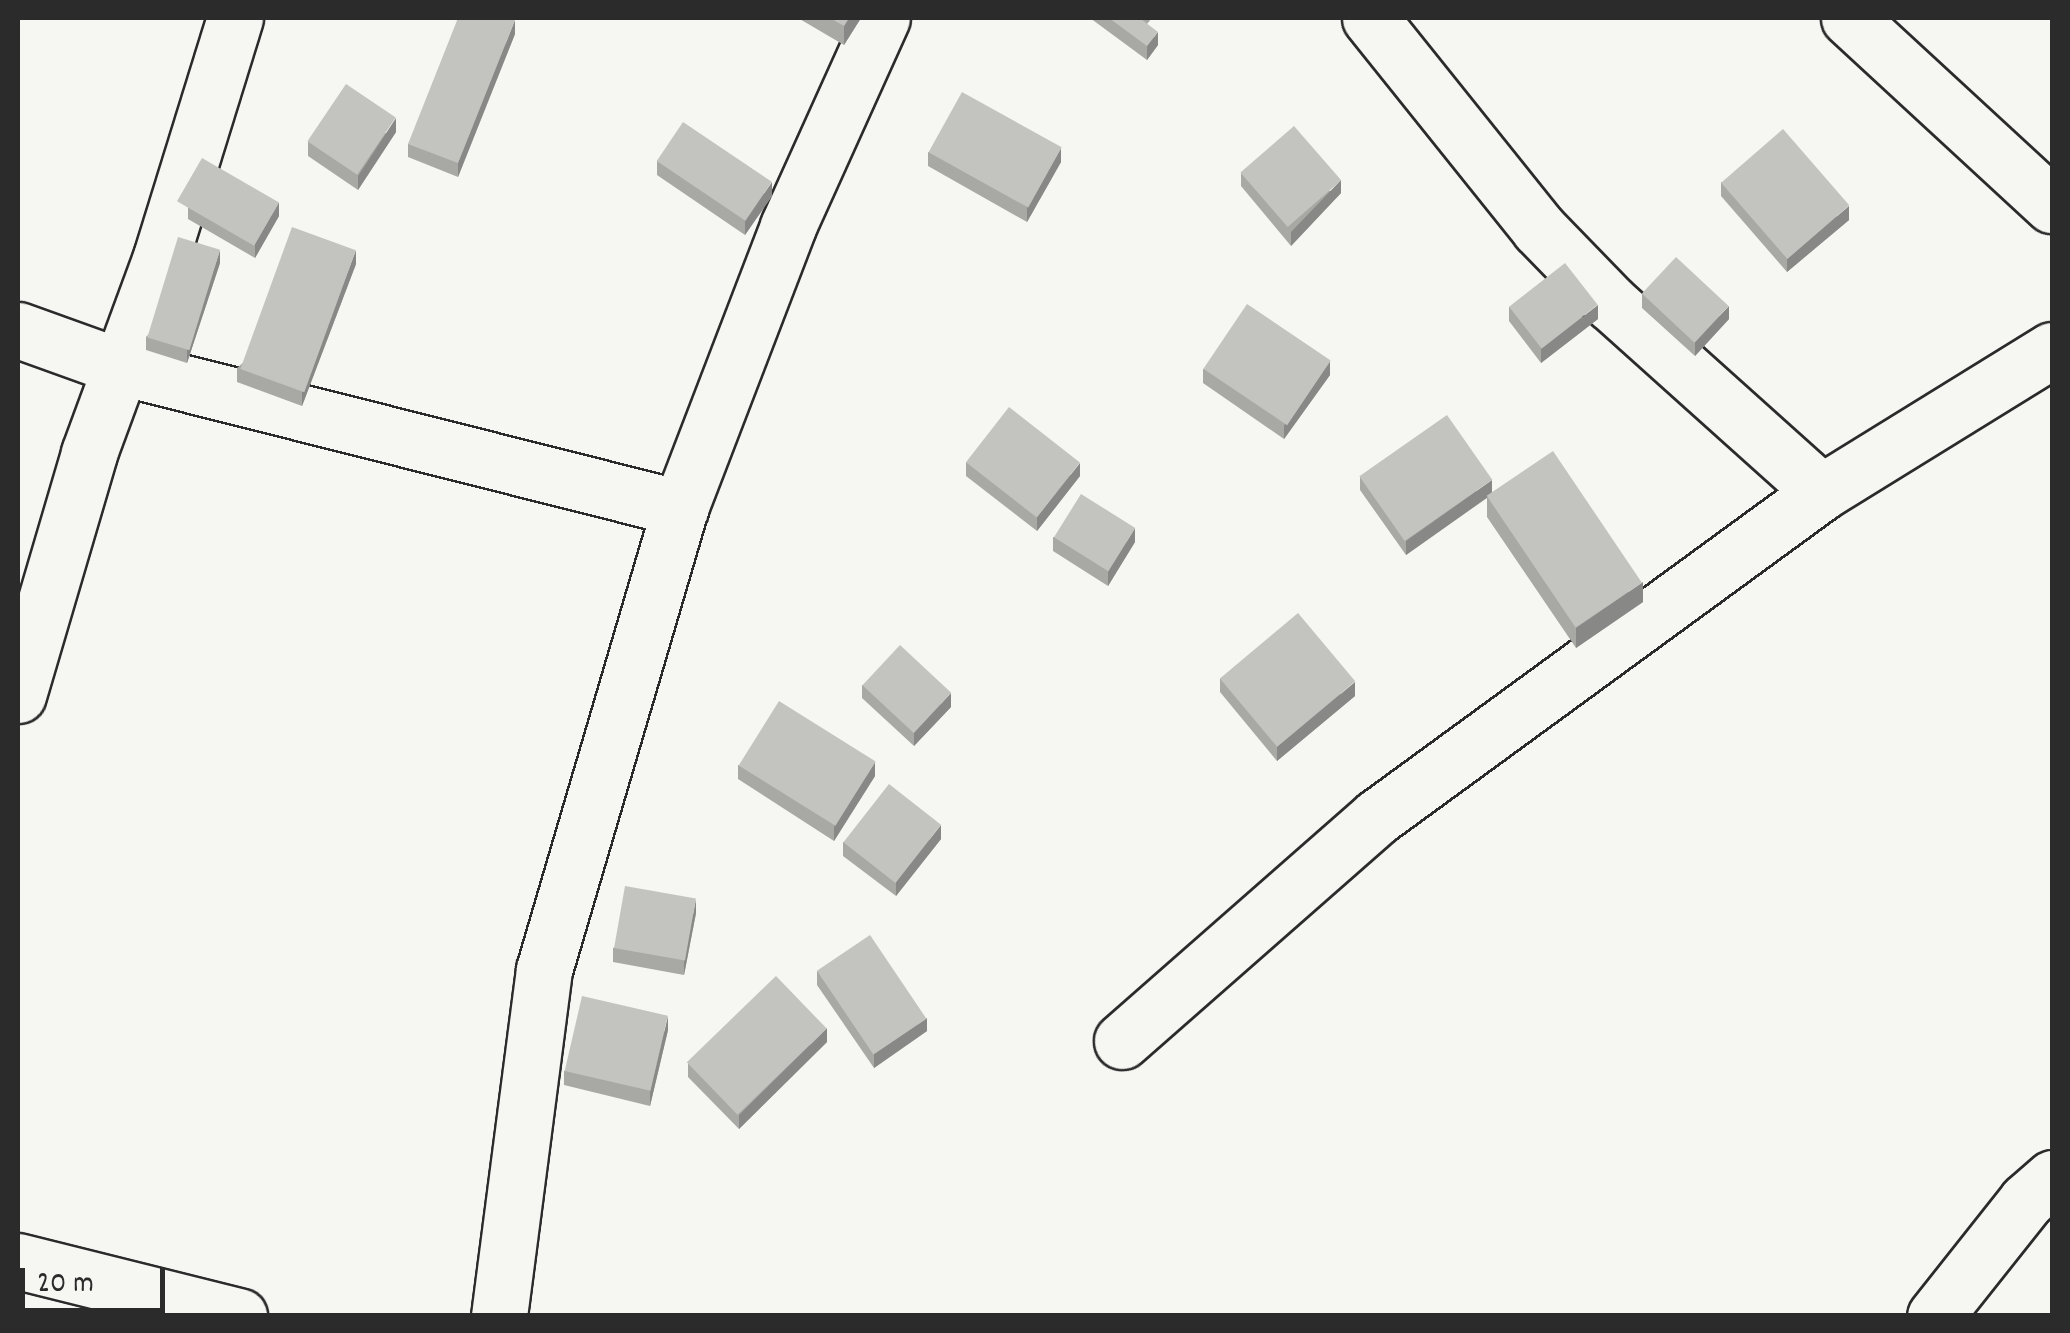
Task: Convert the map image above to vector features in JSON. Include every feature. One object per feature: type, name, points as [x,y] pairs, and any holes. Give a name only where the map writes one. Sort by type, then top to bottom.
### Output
[{"type":"street","points":[[18,695],[234,18]]},
{"type":"street","points":[[500,1316],[544,970],[680,508],[788,226],[882,18]]},
{"type":"street","points":[[1370,18],[1539,229],[1611,303],[1822,492]]},
{"type":"street","points":[[1849,18],[2052,205]]},
{"type":"street","points":[[18,330],[121,367],[680,508]]},
{"type":"street","points":[[1122,1041],[1377,817],[1822,492],[2052,350]]},
{"type":"street","points":[[1934,1316],[2026,1201],[2052,1178]]},
{"type":"street","points":[[18,1261],[239,1316]]},
{"type":"building","points":[[458,18],[515,20],[458,163],[408,144]]},
{"type":"building","points":[[830,18],[849,18],[844,26]]},
{"type":"building","points":[[1109,18],[1142,18],[1158,32],[1147,46]]},
{"type":"building","points":[[346,84],[396,118],[357,175],[307,141]]},
{"type":"building","points":[[962,92],[1062,147],[1028,208],[929,152]]},
{"type":"building","points":[[683,122],[772,182],[745,221],[657,161]]},
{"type":"building","points":[[1294,126],[1341,180],[1288,227],[1240,173]]},
{"type":"building","points":[[1783,129],[1849,205],[1787,259],[1721,183]]},
{"type":"building","points":[[202,158],[279,202],[254,246],[177,201]]},
{"type":"building","points":[[292,227],[356,250],[304,392],[240,369]]},
{"type":"building","points":[[178,237],[220,250],[189,350],[147,337]]},
{"type":"building","points":[[1676,257],[1729,306],[1695,343],[1642,294]]},
{"type":"building","points":[[1565,263],[1598,305],[1542,348],[1509,307]]},
{"type":"building","points":[[1247,304],[1331,360],[1287,425],[1203,369]]},
{"type":"building","points":[[1009,407],[1080,462],[1037,518],[966,462]]},
{"type":"building","points":[[1447,415],[1492,480],[1405,541],[1359,476]]},
{"type":"building","points":[[1553,451],[1642,583],[1576,628],[1487,496]]},
{"type":"building","points":[[1081,494],[1135,528],[1108,571],[1054,537]]},
{"type":"building","points":[[1298,613],[1355,681],[1277,747],[1220,679]]},
{"type":"building","points":[[900,645],[951,693],[914,733],[862,685]]},
{"type":"building","points":[[779,701],[876,761],[835,826],[739,765]]},
{"type":"building","points":[[889,784],[941,825],[895,883],[843,842]]},
{"type":"building","points":[[625,886],[696,899],[685,961],[614,948]]},
{"type":"building","points":[[870,935],[926,1019],[873,1055],[817,971]]},
{"type":"building","points":[[776,976],[827,1029],[738,1115],[687,1062]]},
{"type":"building","points":[[582,996],[668,1016],[650,1091],[565,1071]]}]
